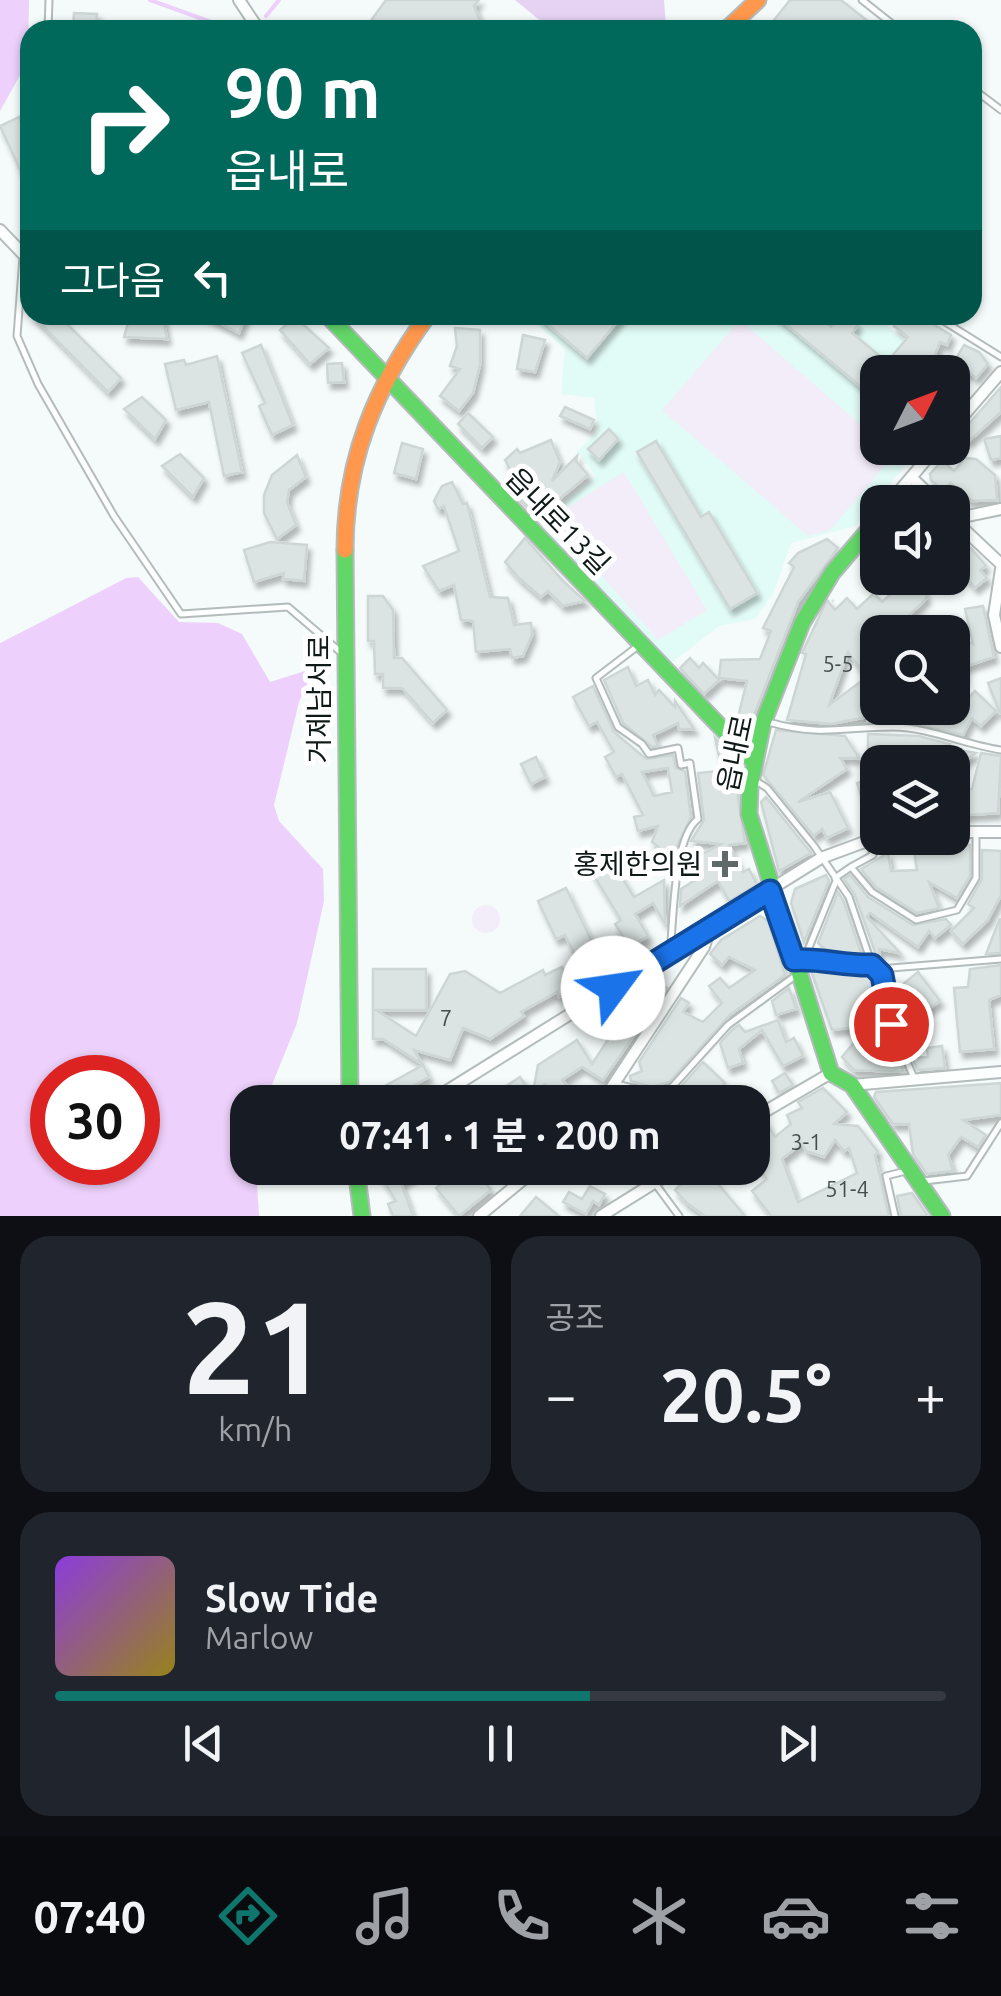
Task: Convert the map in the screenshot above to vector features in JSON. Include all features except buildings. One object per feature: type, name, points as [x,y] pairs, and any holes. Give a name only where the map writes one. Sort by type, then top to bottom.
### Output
[{"type":"street","points":[[737,20],[758,0]]},
{"type":"street","points":[[0,230],[20,248]]},
{"type":"street","name":"읍내로13길","points":[[336,325],[642,643],[752,770]]},
{"type":"street","name":"거제남서로","points":[[350,1085],[344,655],[347,486],[352,457],[386,380],[422,325]]},
{"type":"street","points":[[970,407],[1001,372]]},
{"type":"street","points":[[904,485],[921,465]]},
{"type":"street","points":[[910,477],[919,485]]},
{"type":"street","points":[[970,515],[1001,509]]},
{"type":"street","points":[[970,535],[1001,567],[994,616],[1001,647]]},
{"type":"street","name":"읍내로","points":[[831,1073],[770,891],[749,814],[752,770],[796,634],[822,590],[860,541]]},
{"type":"street","points":[[970,831],[1001,832]]},
{"type":"street","points":[[457,1085],[820,858],[860,842]]},
{"type":"street","points":[[614,1083],[704,947],[709,930]]},
{"type":"street","points":[[852,1085],[1001,1072]]},
{"type":"street","points":[[770,1109],[831,1073],[852,1085],[942,1216]]},
{"type":"street","points":[[358,1185],[362,1216]]},
{"type":"street","points":[[479,1216],[516,1185]]},
{"type":"street","points":[[601,1216],[645,1185]]},
{"type":"lane","points":[[862,0],[887,20]]},
{"type":"lane","points":[[20,316],[18,336],[38,384],[114,516],[181,614],[288,607],[344,655]]},
{"type":"lane","points":[[950,325],[1001,357]]},
{"type":"lane","points":[[642,643],[596,678],[618,727],[642,744],[648,754],[678,748],[681,765],[690,764],[698,819],[687,828],[681,852],[670,954]]},
{"type":"lane","points":[[765,721],[803,732],[838,733],[894,726],[1001,750]]},
{"type":"lane","points":[[752,770],[849,896],[874,967],[882,975],[891,1024],[915,1080]]},
{"type":"lane","points":[[851,868],[872,892],[916,920],[932,913],[957,910],[976,878],[976,831]]},
{"type":"lane","points":[[674,1085],[728,1025],[796,967],[808,950],[836,879],[873,855]]},
{"type":"lane","points":[[796,967],[816,959],[838,967],[1001,959]]},
{"type":"lane","points":[[614,1083],[622,1085]]},
{"type":"lane","points":[[895,1216],[886,1176],[967,1176],[1001,1123]]},
{"type":"lane","points":[[663,1185],[679,1216]]},
{"type":"path","points":[[822,590],[860,631]]},
{"type":"path","points":[[917,745],[919,732]]},
{"type":"path","points":[[693,786],[752,770]]},
{"type":"shaded area","points":[[0,0],[29,0],[29,20],[20,20],[20,75],[0,111]]},
{"type":"shaded area","points":[[515,0],[664,0],[665,20],[540,20]]},
{"type":"shaded area","points":[[537,325],[889,325],[923,355],[860,355],[860,465],[906,465],[889,485],[860,485],[860,520],[855,526],[791,543],[773,594],[755,619],[719,626],[665,668],[532,530],[596,476],[577,452],[598,431],[594,398],[561,394],[565,349]]},
{"type":"shaded area","points":[[736,325],[746,325],[860,424],[860,465],[886,465],[868,485],[860,485],[860,495],[830,530],[808,536],[662,410]]},
{"type":"shaded area","points":[[624,472],[707,610],[658,640],[551,518]]},
{"type":"shaded area","points":[[138,577],[179,622],[218,623],[242,634],[270,682],[305,671],[311,674],[299,702],[274,805],[279,821],[323,869],[324,901],[297,1023],[272,1085],[230,1085],[230,1185],[257,1185],[259,1216],[0,1216],[0,643],[126,578]]},
{"type":"shaded area","points":[[486,905],[496,909],[500,919],[496,929],[486,933],[476,929],[472,919],[476,909]]},
{"type":"pier","points":[[124,573],[126,578],[0,643],[0,637]]},
{"type":"waterway","points":[[150,0],[206,20]]},
{"type":"waterway","points":[[266,16],[279,0]]},
{"type":"traffic: fast","points":[[337,325],[753,761]]},
{"type":"traffic: fast","points":[[860,540],[832,573],[802,623],[763,723],[750,787],[749,814],[831,1073],[852,1085],[942,1216]]},
{"type":"traffic: fast","points":[[345,550],[350,1085]]},
{"type":"traffic: fast","points":[[358,1185],[362,1216]]},
{"type":"traffic: slow","points":[[737,20],[758,0]]},
{"type":"traffic: slow","points":[[345,550],[346,517],[357,455],[378,397],[421,325]]},
{"type":"place","name":"홍제한의원","points":[[725,864]]},
{"type":"route","points":[[613,988],[770,891],[794,960],[816,959],[838,967],[872,965],[882,975],[891,1024]]}]
